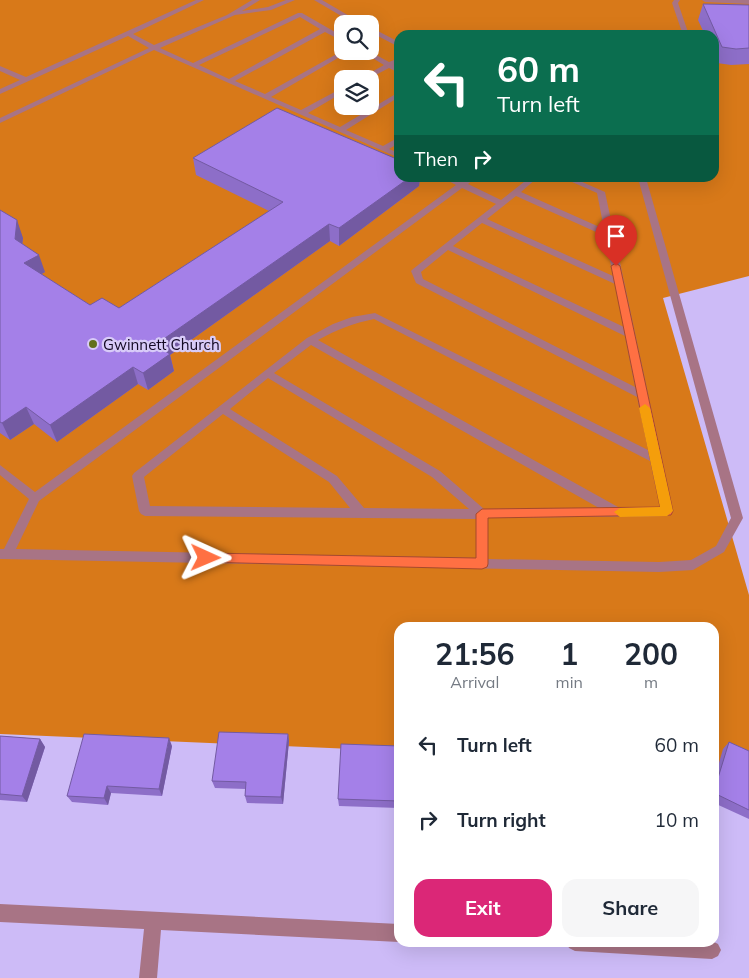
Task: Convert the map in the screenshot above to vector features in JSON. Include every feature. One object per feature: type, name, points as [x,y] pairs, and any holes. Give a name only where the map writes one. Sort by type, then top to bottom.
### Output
[{"type":"street","points":[[0,913],[394,933]]},
{"type":"street","points":[[148,978],[153,920]]},
{"type":"street","points":[[661,947],[712,950]]},
{"type":"lane","points":[[0,92],[201,0]]},
{"type":"lane","points":[[0,121],[154,48],[229,16],[257,0]]},
{"type":"lane","points":[[229,16],[268,8],[292,0]]},
{"type":"lane","points":[[317,0],[344,15]]},
{"type":"lane","points":[[677,0],[675,3],[684,30]]},
{"type":"lane","points":[[705,0],[749,2]]},
{"type":"lane","points":[[194,65],[300,14],[334,34]]},
{"type":"lane","points":[[230,81],[325,29]]},
{"type":"lane","points":[[127,33],[154,48],[394,154]]},
{"type":"lane","points":[[379,34],[394,42]]},
{"type":"lane","points":[[265,97],[334,59]]},
{"type":"lane","points":[[379,59],[394,68]]},
{"type":"lane","points":[[377,70],[394,62]]},
{"type":"lane","points":[[0,68],[26,80]]},
{"type":"lane","points":[[302,113],[334,95]]},
{"type":"lane","points":[[340,130],[394,97]]},
{"type":"lane","points":[[383,149],[394,141]]},
{"type":"lane","points":[[457,182],[501,203]]},
{"type":"lane","points":[[465,182],[35,498],[4,554],[659,567],[693,565],[720,549],[737,518],[643,182]]},
{"type":"lane","points":[[528,182],[416,271],[419,281],[642,395]]},
{"type":"lane","points":[[577,182],[601,192],[667,511],[482,514],[145,511],[138,476],[310,340],[360,317],[374,316],[655,460]]},
{"type":"lane","points":[[515,192],[609,234]]},
{"type":"lane","points":[[482,219],[619,282]]},
{"type":"lane","points":[[447,246],[630,334]]},
{"type":"lane","points":[[310,340],[617,512]]},
{"type":"lane","points":[[267,373],[436,474],[482,514],[482,564]]},
{"type":"lane","points":[[223,408],[333,479],[361,513]]},
{"type":"lane","points":[[0,469],[35,498]]},
{"type":"shaded area","points":[[0,0],[749,0],[749,276],[663,298],[749,595],[749,766],[719,765],[719,622],[394,622],[394,751],[0,734]]},
{"type":"building","points":[[703,4],[749,5],[749,48],[722,47],[719,40],[719,30],[714,30]]},
{"type":"building","points":[[277,108],[394,158],[394,182],[403,182],[339,228],[329,224],[155,345],[170,354],[143,373],[133,367],[50,425],[26,407],[2,423],[0,422],[0,210],[17,220],[15,239],[39,255],[24,263],[90,305],[102,298],[119,308],[283,202],[193,158]]},
{"type":"building","points":[[219,732],[288,734],[281,797],[245,796],[246,782],[212,781]]},
{"type":"building","points":[[84,734],[169,738],[159,789],[107,786],[104,798],[67,796]]},
{"type":"building","points":[[0,736],[40,739],[22,796],[0,794]]},
{"type":"building","points":[[729,742],[749,751],[749,810],[719,795],[719,775]]},
{"type":"building","points":[[341,744],[394,746],[394,801],[338,799]]},
{"type":"slow traffic","points":[[620,512],[667,511],[645,408]]},
{"type":"place","name":"Gwinnett Church","points":[[93,344]]},
{"type":"route","points":[[206,558],[482,564],[482,514],[667,511],[616,266]]}]
